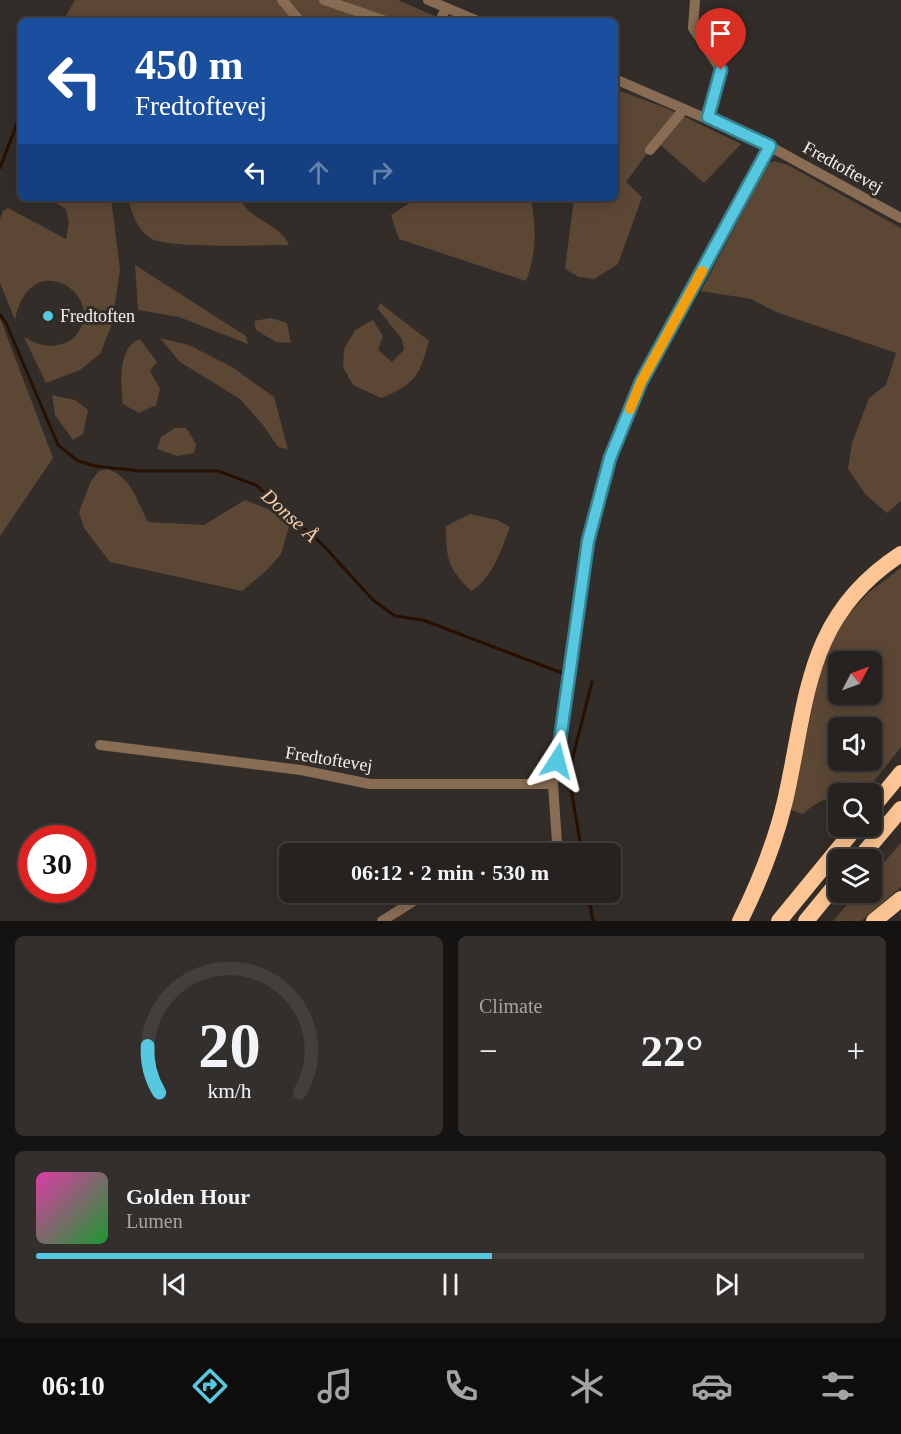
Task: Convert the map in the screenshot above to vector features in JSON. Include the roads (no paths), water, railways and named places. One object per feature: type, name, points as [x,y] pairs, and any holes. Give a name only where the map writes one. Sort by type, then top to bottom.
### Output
[{"type":"highway","points":[[740,921],[759,884],[785,802],[805,695],[823,641],[852,597],[870,578],[901,554]]},
{"type":"highway","points":[[882,796],[901,773]]},
{"type":"highway","points":[[867,849],[901,809]]},
{"type":"highway","points":[[779,921],[848,837]]},
{"type":"highway","points":[[806,921],[828,894]]},
{"type":"highway","points":[[874,921],[901,899]]},
{"type":"street","points":[[282,0],[297,18]]},
{"type":"street","points":[[324,0],[377,18]]},
{"type":"street","points":[[428,0],[471,18]]},
{"type":"street","points":[[695,0],[693,28],[721,70],[708,117]]},
{"type":"street","points":[[441,18],[446,8]]},
{"type":"street","name":"Fredtoftevej","points":[[618,80],[708,117],[770,146],[901,218]]},
{"type":"street","points":[[650,150],[684,109]]},
{"type":"street","points":[[558,843],[553,784],[588,541],[610,458],[641,382],[770,146]]},
{"type":"street","name":"Fredtoftevej","points":[[100,745],[301,770],[370,784],[553,784]]},
{"type":"street","points":[[382,921],[411,903]]},
{"type":"waterway","points":[[0,168],[18,121]]},
{"type":"waterway","name":"Donse Å","points":[[0,315],[6,323],[58,445],[78,461],[95,466],[140,471],[218,471],[256,485],[322,544],[373,600],[395,616],[423,620],[562,673]]},
{"type":"waterway","name":"Donse Å","points":[[580,843],[570,782],[570,768],[592,682]]},
{"type":"waterway","name":"Donse Å","points":[[590,903],[593,921]]},
{"type":"place","name":"Fredtoften","points":[[48,316]]}]
